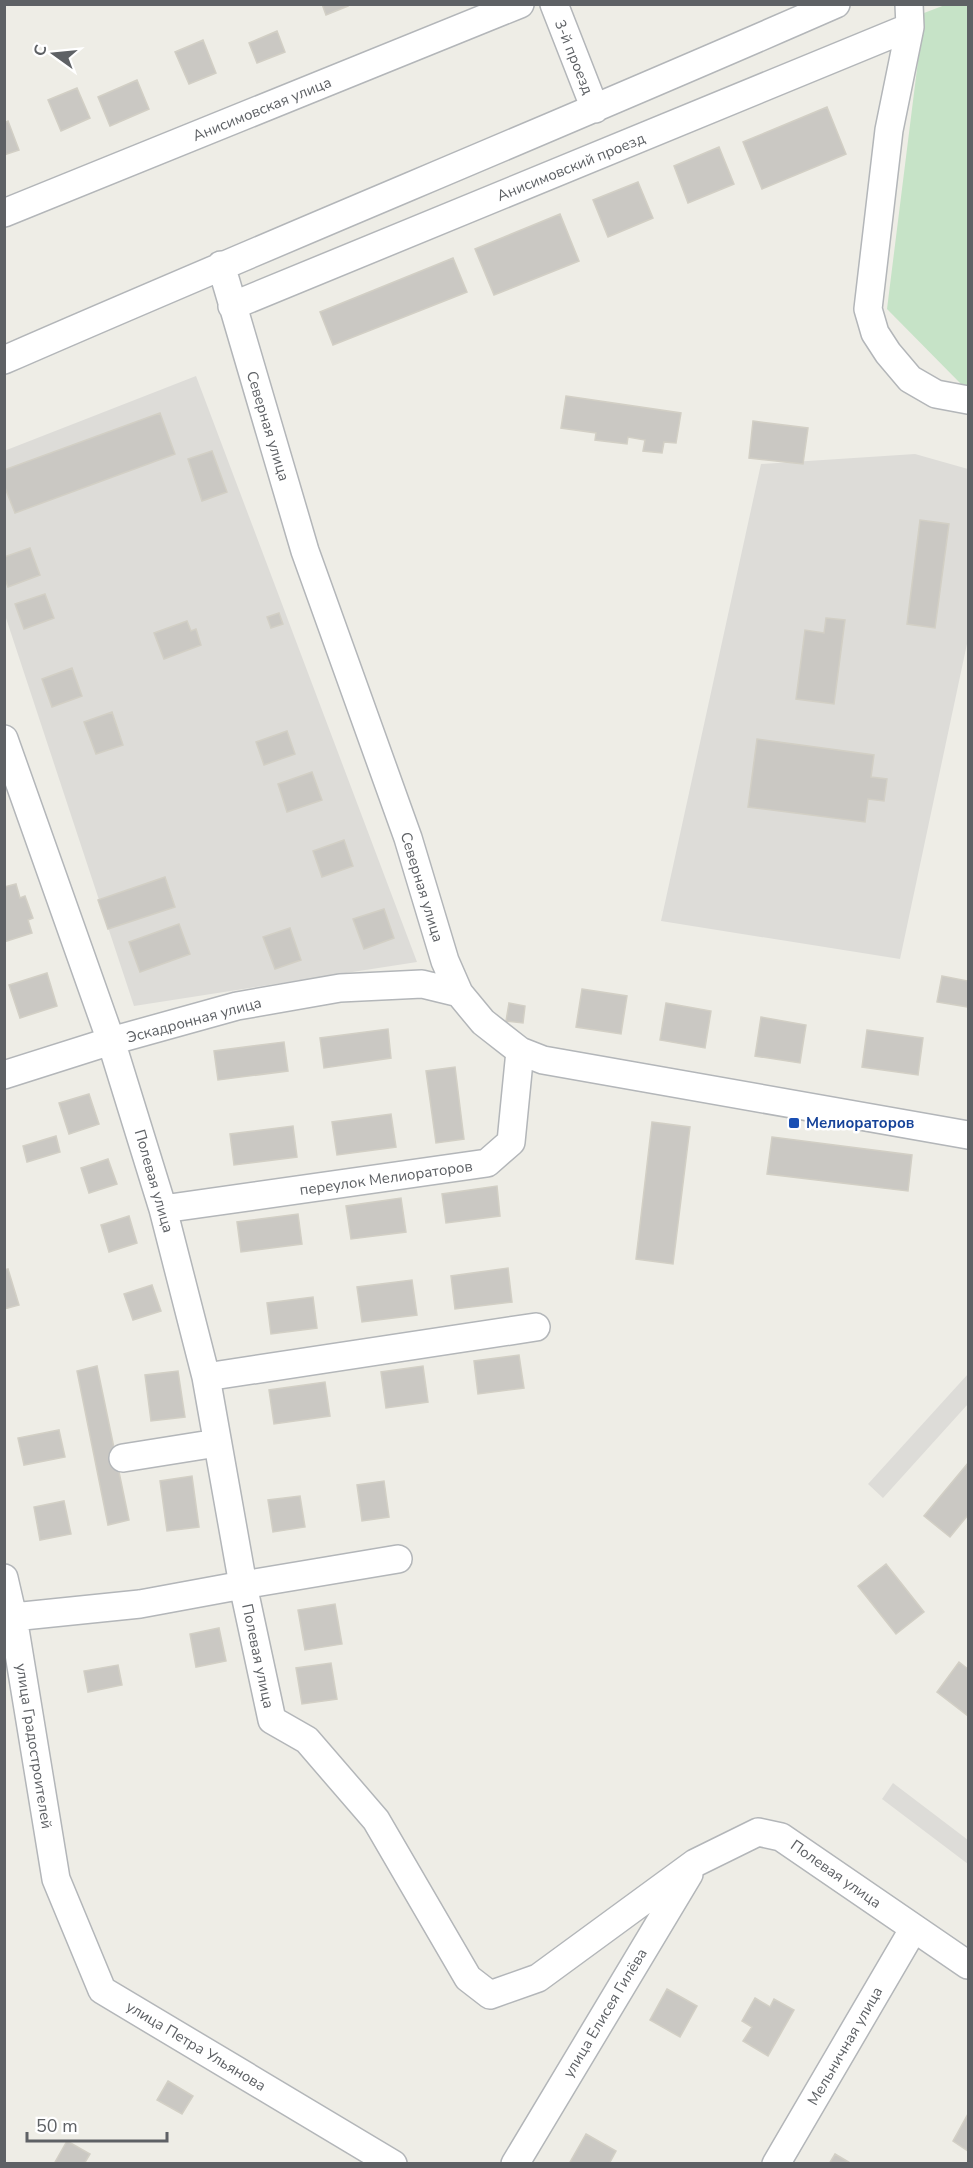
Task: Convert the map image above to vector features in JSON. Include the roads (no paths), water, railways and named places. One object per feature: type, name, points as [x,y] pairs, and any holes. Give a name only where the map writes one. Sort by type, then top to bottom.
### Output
[{"type":"street","name":"Анисимовская улица","points":[[4,213],[520,4]]},
{"type":"street","name":"3-й проезд","points":[[554,4],[595,109]]},
{"type":"street","points":[[4,360],[221,265],[595,109],[836,4]]},
{"type":"street","points":[[910,16],[889,130],[868,309],[875,333],[910,379],[936,394],[969,400]]},
{"type":"street","name":"Анисимовский проезд","points":[[232,306],[910,16]]},
{"type":"street","name":"Северная улица","points":[[221,265],[305,551],[408,838],[445,961],[459,993],[483,1022],[520,1051],[543,1059],[969,1135]]},
{"type":"street","name":"Полевая улица","points":[[4,739],[111,1041],[163,1209],[206,1377],[243,1585],[272,1720],[307,1740],[376,1820],[468,1978],[490,1995],[538,1978],[695,1863],[758,1832],[781,1837],[969,1965]]},
{"type":"street","name":"Эскадронная улица","points":[[4,1076],[111,1041],[237,1006],[340,988],[422,984],[459,993]]},
{"type":"street","name":"переулок Мелиораторов","points":[[163,1209],[487,1163],[511,1142],[520,1051]]},
{"type":"street","points":[[206,1377],[536,1327]]},
{"type":"street","points":[[123,1458],[218,1443]]},
{"type":"street","points":[[13,1617],[140,1604],[398,1559]]},
{"type":"street","name":"улица Градостроителей","points":[[4,1578],[13,1617],[56,1879]]},
{"type":"street","name":"улица Елисея Гилёва","points":[[515,2163],[695,1863]]},
{"type":"street","name":"улица Петра Ульянова","points":[[56,1879],[102,1990],[393,2163]]},
{"type":"street","name":"Мельничная улица","points":[[776,2163],[914,1928]]},
{"type":"place","name":"Мелиораторов","points":[[794,1123]]}]
